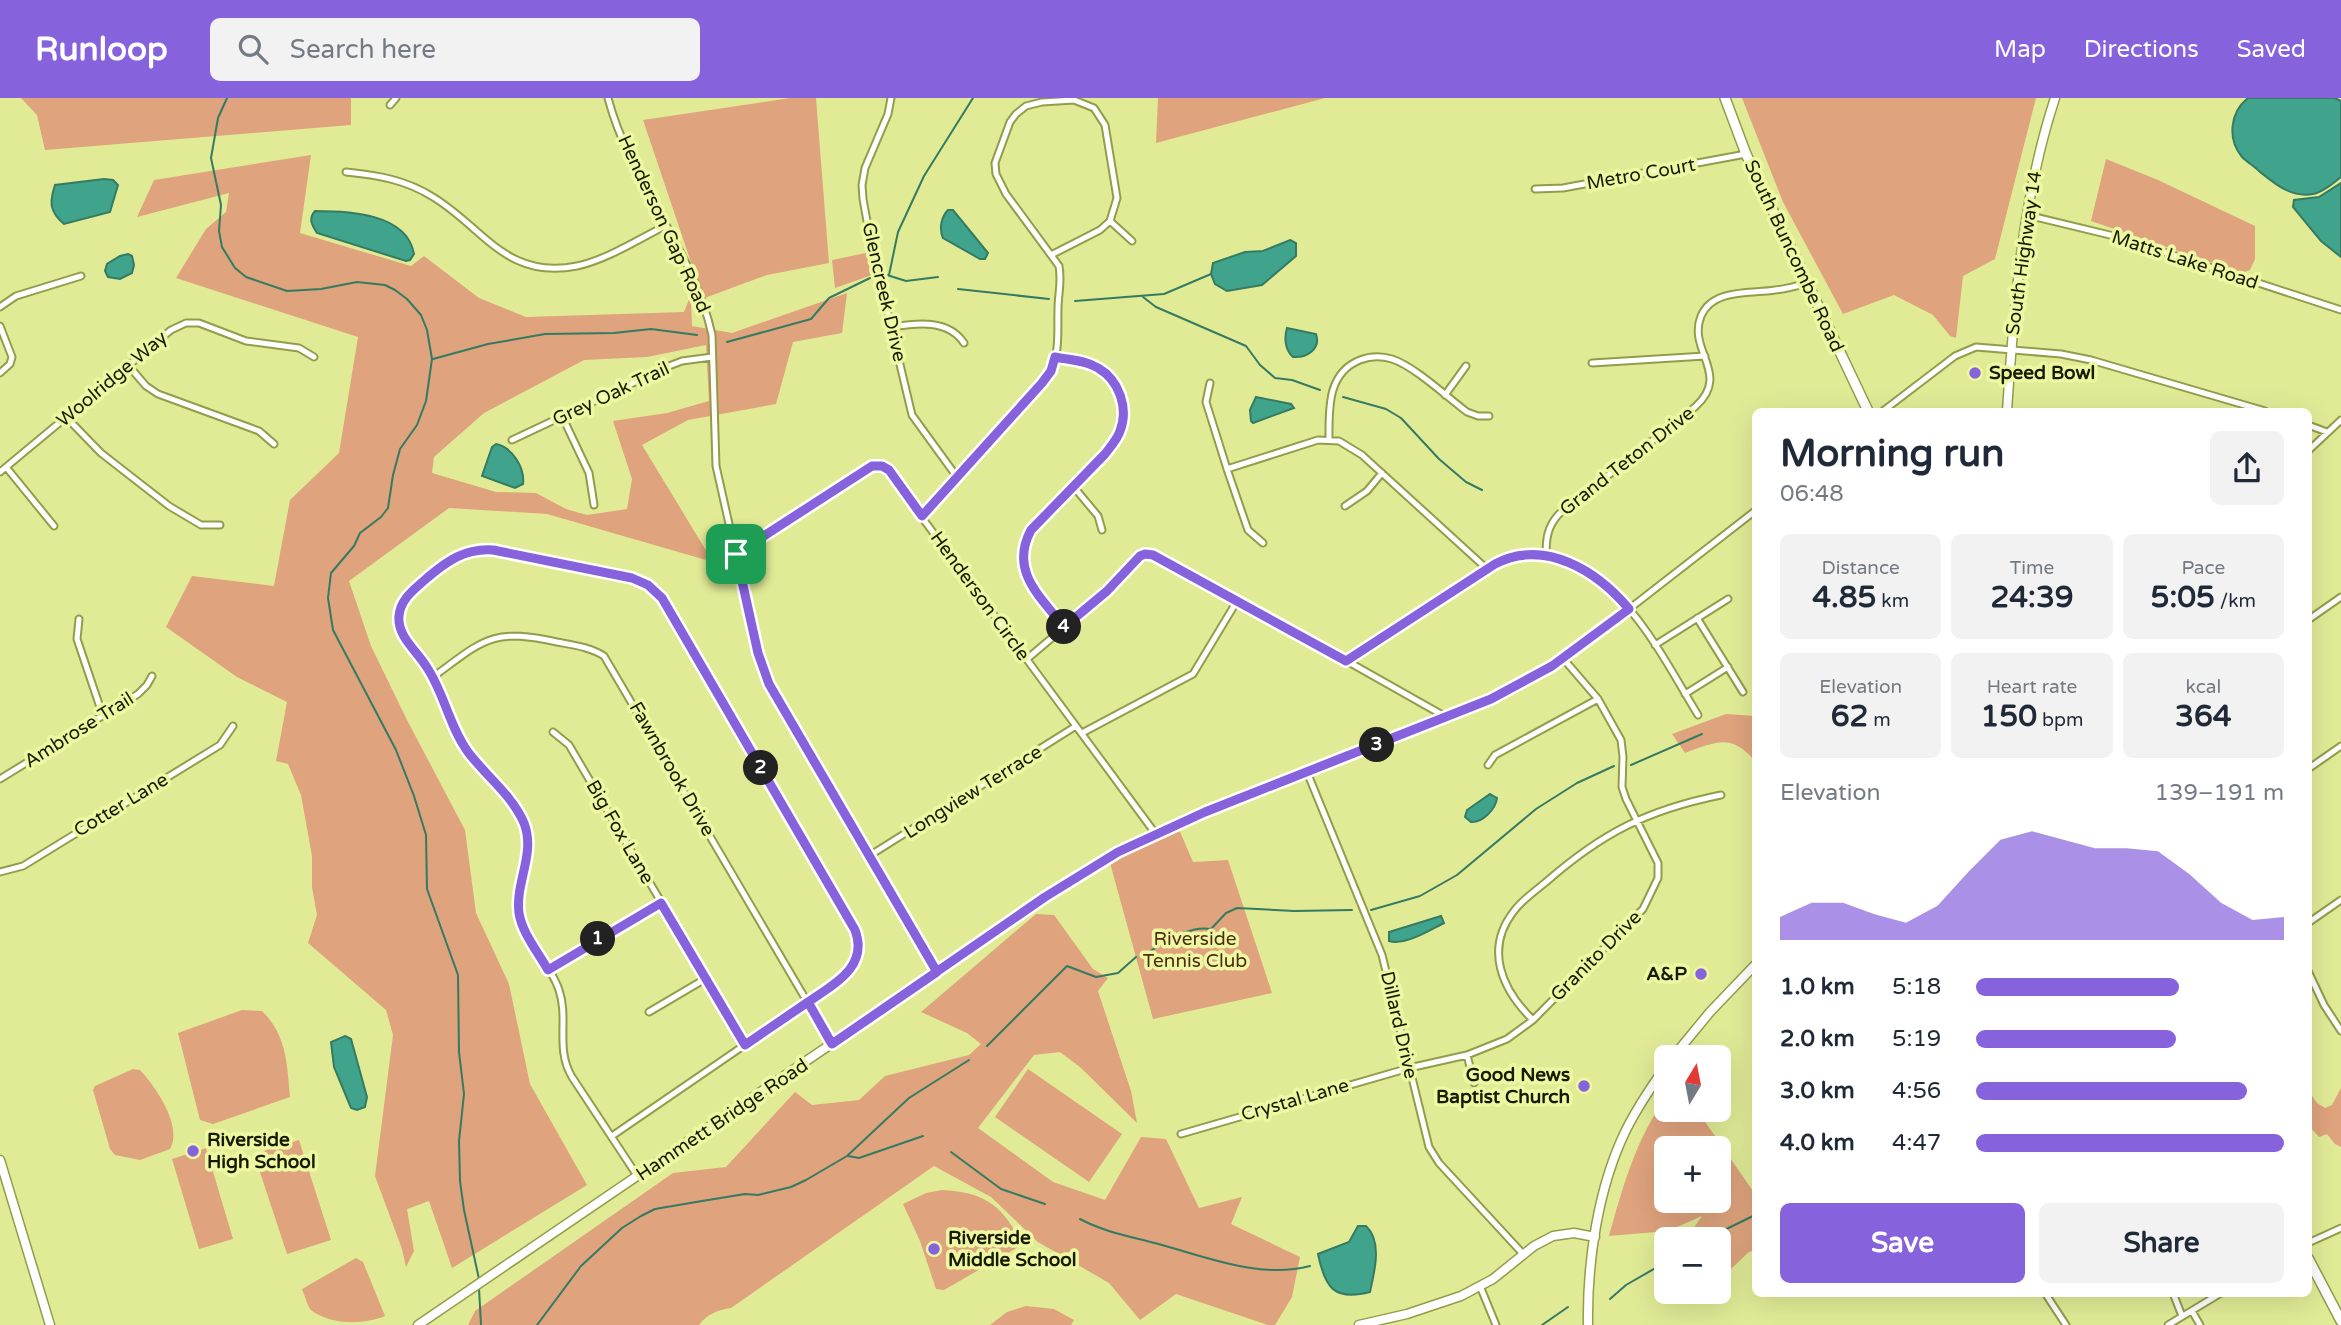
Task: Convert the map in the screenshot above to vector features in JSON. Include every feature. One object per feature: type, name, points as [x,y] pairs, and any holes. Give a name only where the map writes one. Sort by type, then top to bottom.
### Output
[{"type":"main road","name":"South Buncombe Road","points":[[1726,98],[1746,154],[1867,408]]},
{"type":"main road","points":[[2312,1266],[2341,1321]]},
{"type":"street","points":[[390,105],[396,98]]},
{"type":"street","name":"Henderson Gap Road","points":[[608,98],[627,149],[704,306],[712,335],[716,466],[765,675],[937,972]]},
{"type":"street","name":"Glencreek Drive","points":[[891,98],[888,114],[865,168],[862,185],[870,238],[912,415],[957,477]]},
{"type":"street","name":"South Highway 14","points":[[2007,408],[2011,349],[2027,215],[2039,152],[2055,98]]},
{"type":"street","points":[[922,516],[1051,371],[1059,342],[1058,308],[1062,278],[1059,265],[1006,194],[996,174],[995,163],[1010,122],[1026,106],[1074,100],[1085,103],[1100,115],[1105,125],[1117,190],[1116,206],[1110,221],[1100,230],[1053,254]]},
{"type":"street","name":"Metro Court","points":[[1535,189],[1563,188],[1746,154]]},
{"type":"street","points":[[346,172],[389,177],[409,184],[435,198],[505,255],[541,267],[567,268],[592,262],[665,226]]},
{"type":"street","name":"Matts Lake Road","points":[[2027,215],[2118,237],[2341,310]]},
{"type":"street","points":[[1110,221],[1132,241]]},
{"type":"street","points":[[0,307],[16,296],[81,276]]},
{"type":"street","name":"Grand Teton Drive","points":[[1546,556],[1546,535],[1559,514],[1702,400],[1711,379],[1711,371],[1699,336],[1699,324],[1704,312],[1714,302],[1733,294],[1778,290],[1807,283]]},
{"type":"street","points":[[892,327],[915,323],[934,325],[950,330],[964,343]]},
{"type":"street","name":"Woolridge Way","points":[[0,472],[181,324],[205,324],[246,341],[299,348],[314,357]]},
{"type":"street","points":[[0,326],[12,357],[8,366],[0,373]]},
{"type":"street","points":[[1887,408],[1955,356],[1976,347],[2091,360],[2255,408]]},
{"type":"street","points":[[1592,363],[1705,356]]},
{"type":"street","name":"Grey Oak Trail","points":[[512,440],[668,366],[712,357]]},
{"type":"street","points":[[1055,357],[1097,367],[1115,383],[1121,393],[1123,406],[1121,431],[1115,441],[1031,530],[1025,540],[1023,567],[1029,582],[1064,627]]},
{"type":"street","points":[[1329,439],[1329,408],[1334,385],[1341,374],[1361,360],[1371,357],[1393,359],[1467,412],[1489,416]]},
{"type":"street","points":[[128,365],[146,386],[159,394],[259,431],[274,444]]},
{"type":"street","points":[[1445,396],[1466,366]]},
{"type":"street","points":[[1210,383],[1206,402],[1227,468],[1248,530],[1263,543]]},
{"type":"street","points":[[562,416],[589,473],[594,505]]},
{"type":"street","points":[[66,417],[101,453],[169,506],[196,523],[220,526]]},
{"type":"street","points":[[2312,447],[2341,420]]},
{"type":"street","points":[[2312,426],[2328,432]]},
{"type":"street","points":[[1227,468],[1318,440],[1329,439],[1349,445],[1486,569]]},
{"type":"street","name":"Henderson Circle","points":[[736,554],[852,477],[875,465],[889,470],[1155,833]]},
{"type":"street","points":[[6,467],[54,526]]},
{"type":"street","points":[[1345,506],[1367,491],[1382,473]]},
{"type":"street","points":[[1073,486],[1098,516],[1102,530]]},
{"type":"street","name":"Hammett Bridge Road","points":[[418,1325],[1071,879],[1155,833],[1511,690],[1565,656],[1752,513]]},
{"type":"street","points":[[612,1136],[844,977],[854,965],[859,946],[855,930],[662,598],[652,587],[632,578],[493,550],[475,550],[455,557],[409,594],[399,613],[399,622],[403,635],[433,677],[462,743],[512,802],[523,822],[528,851],[519,898],[519,914],[561,996],[562,1048],[566,1064],[638,1177]]},
{"type":"street","points":[[1027,659],[1107,591],[1140,556],[1153,555],[1446,718]]},
{"type":"street","points":[[1346,661],[1486,569],[1511,557],[1546,556],[1587,570],[1629,609],[1655,645],[1698,715]]},
{"type":"street","points":[[2312,617],[2341,597]]},
{"type":"street","points":[[1655,645],[1728,599]]},
{"type":"street","points":[[1082,733],[1193,674],[1237,601]]},
{"type":"street","points":[[1697,618],[1743,692]]},
{"type":"street","points":[[79,620],[76,634],[79,647],[103,716]]},
{"type":"street","name":"Fawnbrook Drive","points":[[433,677],[475,645],[503,636],[532,637],[582,647],[604,656],[832,1044]]},
{"type":"street","name":"Granito Drive","points":[[1409,1068],[1467,1055],[1507,1039],[1533,1020],[1643,909],[1652,894],[1658,878],[1658,863],[1622,787],[1621,740],[1598,699],[1567,663],[1565,656]]},
{"type":"street","points":[[1685,694],[1728,667]]},
{"type":"street","name":"Ambrose Trail","points":[[0,779],[142,691],[152,676]]},
{"type":"street","points":[[1488,765],[1494,755],[1598,699]]},
{"type":"street","name":"Cotter Lane","points":[[0,872],[23,866],[220,745],[233,726]]},
{"type":"street","name":"Longview Terrace","points":[[869,856],[1076,726]]},
{"type":"street","name":"Big Fox Lane","points":[[553,732],[569,744],[745,1045]]},
{"type":"street","points":[[2312,766],[2341,746]]},
{"type":"street","name":"Dillard Drive","points":[[1307,772],[1382,955],[1426,1140],[1432,1154],[1524,1255]]},
{"type":"street","points":[[1533,1020],[1516,1004],[1504,984],[1499,963],[1505,925],[1515,909],[1598,840],[1636,819],[1689,801],[1721,795]]},
{"type":"street","points":[[2312,920],[2341,900]]},
{"type":"street","points":[[548,970],[661,903]]},
{"type":"street","points":[[1683,1045],[1752,968]]},
{"type":"street","points":[[649,1012],[705,979]]},
{"type":"street","points":[[2312,979],[2341,1031]]},
{"type":"street","points":[[1467,1055],[1474,1083]]},
{"type":"street","name":"Crystal Lane","points":[[1181,1134],[1409,1068]]},
{"type":"street","points":[[1588,1325],[1589,1280],[1595,1237],[1611,1168],[1626,1130],[1654,1085]]},
{"type":"street","points":[[0,1160],[50,1325]]},
{"type":"street","points":[[2312,1240],[2341,1228]]},
{"type":"street","points":[[1359,1325],[1436,1306],[1480,1286],[1503,1272],[1534,1246],[1553,1236],[1574,1233],[1595,1237]]},
{"type":"street","points":[[1480,1286],[1496,1325]]},
{"type":"street","points":[[2048,1297],[2066,1325]]},
{"type":"street","points":[[2175,1297],[2182,1316]]},
{"type":"street","points":[[2168,1325],[2215,1297]]},
{"type":"street","points":[[2192,1311],[2200,1325]]},
{"type":"green space","points":[[21,98],[351,98],[351,125],[45,150],[37,115]]},
{"type":"green space","points":[[790,98],[816,98],[829,263],[767,275],[691,303],[692,326],[732,333],[847,293],[842,333],[793,342],[776,404],[688,420],[642,445],[713,562],[547,514],[449,508],[349,581],[371,646],[465,830],[476,913],[509,984],[530,1084],[587,1185],[452,1268],[429,1201],[407,1209],[414,1251],[406,1267],[375,1176],[393,1035],[386,1010],[308,943],[317,915],[312,887],[312,856],[301,795],[288,764],[276,761],[287,702],[237,677],[166,627],[192,576],[274,586],[290,500],[339,453],[358,337],[176,278],[206,229],[226,212],[229,193],[137,217],[154,180],[311,155],[300,233],[411,266],[424,256],[479,298],[526,317],[684,312],[697,280],[643,120]],"holes":[[[706,345],[709,401],[667,413],[613,421],[632,479],[627,509],[587,515],[566,509],[536,493],[496,492],[432,473],[434,457],[484,413],[584,360],[647,357]]]},
{"type":"green space","points":[[1158,98],[1325,98],[1156,143]]},
{"type":"green space","points":[[1742,98],[2036,98],[1995,259],[1963,276],[1956,338],[1950,336],[1933,315],[1894,295],[1843,314],[1783,202]]},
{"type":"green space","points":[[2106,159],[2158,180],[2255,226],[2255,259],[2250,270],[2242,273],[2091,221]]},
{"type":"green space","points":[[866,253],[872,275],[835,288],[832,260]]},
{"type":"green space","points":[[1726,714],[1752,716],[1752,758],[1738,746],[1723,742],[1685,753],[1672,734]]},
{"type":"green space","name":"Riverside Tennis Club","points":[[1178,827],[1193,862],[1228,860],[1272,993],[1153,1019],[1110,863]]},
{"type":"green space","points":[[1036,914],[1054,915],[1093,969],[1108,978],[1098,991],[1131,1091],[1137,1123],[1080,1067],[1060,1052],[1034,1055],[978,1128],[1053,1182],[1105,1200],[1141,1137],[1166,1139],[1199,1208],[1242,1197],[1231,1224],[1300,1257],[1292,1297],[1275,1325],[1176,1294],[1140,1320],[1109,1283],[1038,1242],[991,1197],[934,1166],[731,1308],[713,1313],[699,1325],[468,1325],[475,1311],[673,1173],[726,1167],[795,1092],[812,1105],[859,1100],[885,1076],[969,1055],[981,1044],[967,1033],[921,1012]]},
{"type":"green space","points":[[242,1010],[262,1011],[276,1030],[284,1051],[290,1097],[213,1124],[200,1120],[178,1033]]},
{"type":"green space","points":[[133,1069],[140,1070],[153,1086],[166,1107],[173,1129],[170,1149],[140,1160],[115,1155],[110,1149],[93,1090],[95,1086]]},
{"type":"green space","points":[[1028,1069],[1122,1134],[1089,1182],[995,1117]]},
{"type":"green space","points":[[2341,1088],[2341,1147],[2327,1134],[2319,1137],[2312,1129],[2312,1096],[2325,1108],[2332,1105]]},
{"type":"green space","points":[[1654,1116],[1654,1122],[1705,1122],[1715,1136],[1654,1136],[1654,1213],[1731,1213],[1731,1159],[1752,1190],[1752,1251],[1731,1269],[1731,1227],[1694,1227],[1702,1216],[1677,1227],[1654,1227],[1654,1232],[1609,1236],[1632,1164]]},
{"type":"green space","points":[[299,1140],[331,1240],[287,1254],[254,1154]]},
{"type":"green space","points":[[206,1148],[233,1239],[199,1249],[172,1159]]},
{"type":"green space","points":[[942,1190],[970,1194],[991,1204],[1008,1220],[1022,1245],[944,1290],[936,1289],[920,1241],[903,1204],[926,1193]]},
{"type":"green space","points":[[356,1258],[363,1262],[385,1316],[367,1321],[347,1322],[327,1319],[311,1310],[302,1289]]},
{"type":"green space","points":[[1026,1306],[1054,1309],[1074,1320],[1071,1325],[990,1325],[1007,1312]]},
{"type":"water","points":[[2248,98],[2335,98],[2341,101],[2341,177],[2317,193],[2298,194],[2277,185],[2244,159],[2234,142],[2233,126],[2237,111]]},
{"type":"water","points":[[113,180],[118,185],[110,212],[64,224],[59,220],[52,207],[55,185]]},
{"type":"water","points":[[2341,183],[2341,257],[2321,241],[2293,207],[2294,200],[2319,197]]},
{"type":"water","points":[[948,210],[953,210],[988,253],[985,259],[980,259],[943,238],[941,223]]},
{"type":"water","points":[[315,211],[359,214],[388,222],[409,240],[414,254],[406,261],[317,233],[311,219]]},
{"type":"water","points":[[1290,240],[1296,243],[1296,256],[1262,285],[1227,291],[1215,284],[1211,274],[1213,263],[1245,252],[1263,251]]},
{"type":"water","points":[[128,254],[132,256],[134,265],[132,273],[120,279],[108,277],[105,271],[107,264]]},
{"type":"water","points":[[1287,328],[1316,334],[1316,344],[1312,352],[1293,357],[1286,344]]},
{"type":"water","points":[[1256,397],[1291,404],[1294,408],[1253,423],[1250,410]]},
{"type":"water","points":[[496,444],[507,449],[516,459],[522,471],[523,484],[515,488],[482,476],[492,447]]},
{"type":"water","points":[[1490,794],[1497,798],[1488,814],[1475,822],[1465,817],[1467,810]]},
{"type":"water","points":[[1441,916],[1444,923],[1425,933],[1402,941],[1389,941],[1389,932]]},
{"type":"water","points":[[345,1036],[351,1039],[367,1097],[365,1107],[357,1110],[351,1108],[334,1067],[331,1042]]},
{"type":"water","points":[[1358,1226],[1366,1226],[1374,1240],[1375,1267],[1370,1292],[1348,1295],[1333,1289],[1328,1283],[1318,1254],[1349,1242]]},
{"type":"waterway","points":[[227,98],[218,118],[211,158],[221,205],[219,231],[222,247],[235,268],[246,277],[287,291],[321,289],[357,282],[385,285],[407,299],[421,315],[427,330],[432,359],[426,401],[417,425],[400,449],[388,508],[360,533],[354,546],[331,573],[328,598],[333,630],[396,750],[414,796],[426,835],[427,889],[458,975],[459,1052],[464,1094],[459,1141],[460,1181],[479,1279]]},
{"type":"waterway","points":[[889,275],[898,232],[924,176],[973,98]]},
{"type":"waterway","points":[[1075,301],[1164,294],[1211,274]]},
{"type":"waterway","points":[[887,275],[906,281],[938,277]]},
{"type":"waterway","points":[[727,342],[811,319],[829,298],[870,278]]},
{"type":"waterway","points":[[958,289],[1049,299]]},
{"type":"waterway","points":[[1143,297],[1156,307],[1246,346],[1260,365],[1275,378],[1292,380],[1320,390]]},
{"type":"waterway","points":[[433,359],[488,344],[545,334],[614,333],[651,329],[697,335]]},
{"type":"waterway","points":[[1343,397],[1386,409],[1401,418],[1439,459],[1466,482],[1482,490]]},
{"type":"waterway","points":[[1631,765],[1702,734]]},
{"type":"waterway","points":[[1371,910],[1420,896],[1457,875],[1536,809],[1577,783],[1614,766]]},
{"type":"waterway","points":[[1149,952],[1195,929],[1211,929],[1226,913],[1237,908],[1352,910]]},
{"type":"waterway","points":[[987,1046],[1067,966],[1096,977],[1118,973],[1136,957]]},
{"type":"waterway","points":[[537,1325],[581,1266],[622,1228],[641,1216],[655,1209],[745,1194],[758,1195],[791,1187],[806,1180],[847,1156],[909,1098],[969,1060]]},
{"type":"waterway","points":[[848,1156],[859,1158],[923,1136]]},
{"type":"waterway","points":[[951,1152],[1001,1189],[1045,1204]]},
{"type":"waterway","points":[[1730,1227],[1752,1216]]},
{"type":"waterway","points":[[1080,1219],[1110,1231],[1236,1265],[1273,1270],[1310,1266]]},
{"type":"waterway","points":[[1610,1299],[1626,1285],[1654,1269]]},
{"type":"waterway","points":[[479,1288],[481,1325]]},
{"type":"waterway","points":[[1542,1325],[1568,1307]]},
{"type":"place","name":"Speed Bowl","points":[[1975,373]]},
{"type":"place","name":"A&P","points":[[1701,974]]},
{"type":"place","name":"Good News Baptist Church","points":[[1584,1086]]},
{"type":"place","name":"Riverside High School","points":[[193,1151]]},
{"type":"place","name":"Riverside Middle School","points":[[934,1249]]},
{"type":"route","points":[[736,554],[758,653],[769,684],[937,972],[832,1044],[808,1002],[745,1045],[661,903],[548,970],[519,914],[519,898],[528,851],[523,822],[512,802],[462,743],[433,677],[401,631],[399,613],[404,600],[449,560],[465,552],[493,550],[632,578],[648,585],[662,598],[855,930],[859,946],[854,965],[844,977],[808,1002],[830,1041],[832,1044],[876,1014],[937,972],[1045,897],[1118,852],[1205,812],[1511,690],[1552,666],[1629,609],[1594,575],[1579,565],[1546,556],[1511,557],[1495,564],[1346,661],[1187,573],[1153,555],[1145,554],[1064,627],[1029,582],[1023,567],[1025,540],[1031,530],[1115,441],[1121,431],[1123,406],[1121,393],[1108,374],[1085,362],[1055,357],[1051,371],[1042,383],[922,516],[889,470],[875,465],[852,477],[736,554]]}]
